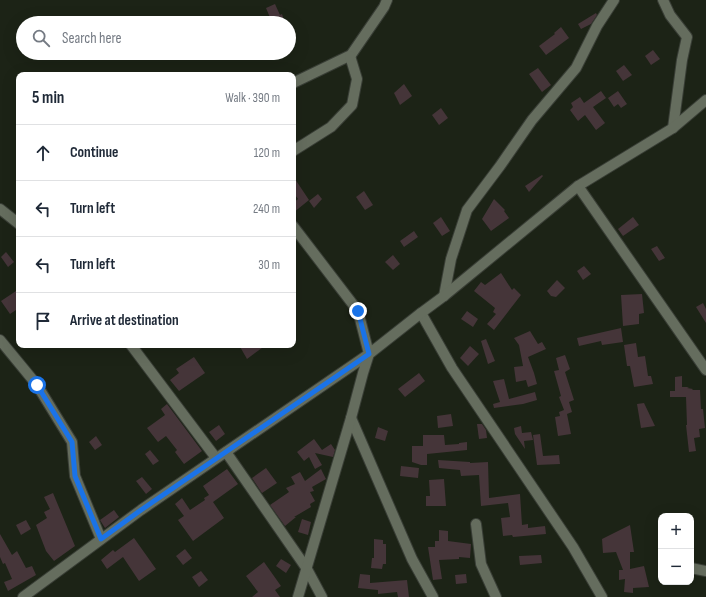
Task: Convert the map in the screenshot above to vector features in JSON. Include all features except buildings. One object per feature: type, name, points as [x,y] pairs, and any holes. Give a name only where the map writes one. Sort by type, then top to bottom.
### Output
[{"type":"street","points":[[296,82],[351,55],[384,7],[386,0]]},
{"type":"street","points":[[444,296],[451,260],[467,210],[532,120],[576,68],[597,26],[614,0]]},
{"type":"street","points":[[663,0],[670,15],[687,37],[682,60],[673,128]]},
{"type":"street","points":[[296,149],[331,127],[352,105],[356,79],[350,56]]},
{"type":"street","points":[[23,597],[101,539],[216,458],[369,354],[444,296],[578,186],[673,128],[706,100]]},
{"type":"street","points":[[578,186],[706,370]]},
{"type":"street","points":[[0,209],[16,222]]},
{"type":"street","points":[[296,230],[358,311],[369,354],[298,597]]},
{"type":"street","points":[[421,313],[452,368],[572,547],[602,597]]},
{"type":"street","points":[[0,340],[37,385],[72,442],[75,476],[101,539]]},
{"type":"street","points":[[133,348],[216,458]]},
{"type":"street","points":[[351,418],[412,559],[433,597]]},
{"type":"street","points":[[226,452],[307,569],[322,597]]},
{"type":"street","points":[[476,524],[481,564],[496,597]]},
{"type":"street","points":[[694,569],[706,571]]},
{"type":"route","points":[[37,385],[72,442],[75,476],[101,539],[369,354],[358,311]]}]
